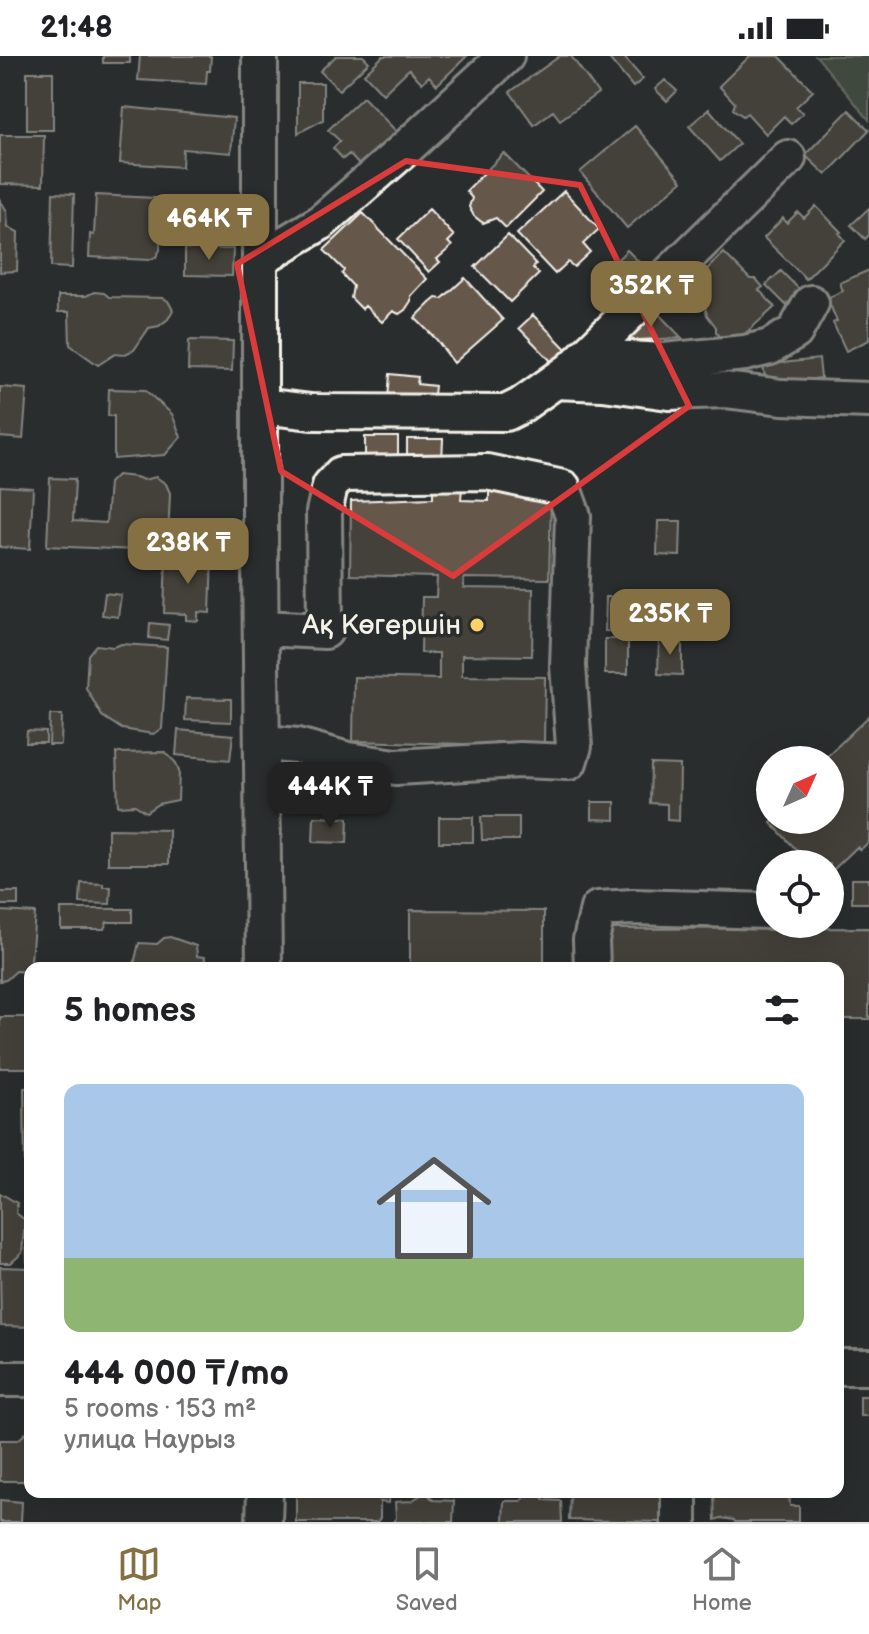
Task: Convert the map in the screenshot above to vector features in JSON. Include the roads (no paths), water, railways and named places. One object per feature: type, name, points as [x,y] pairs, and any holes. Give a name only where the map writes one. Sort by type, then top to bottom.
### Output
[{"type":"street","points":[[260,56],[264,962]]},
{"type":"street","points":[[261,258],[320,223],[506,56]]},
{"type":"street","points":[[262,406],[311,412],[506,413],[564,375],[788,158]]},
{"type":"street","points":[[564,375],[611,358],[677,360],[745,353],[770,347],[795,332],[811,303]]},
{"type":"street","points":[[564,375],[669,392],[725,390],[782,397],[869,400]]},
{"type":"street","points":[[261,628],[325,631],[324,512],[330,486],[341,474],[487,472],[563,488],[573,516],[568,666],[574,746],[569,762],[520,760],[396,767],[348,760],[298,746],[263,743]]},
{"type":"street","points":[[592,962],[591,940],[598,909],[756,911]]},
{"type":"street","points":[[844,1367],[869,1367]]},
{"type":"street","points":[[0,1379],[24,1379]]},
{"type":"street","points":[[264,1522],[265,1498]]},
{"type":"street","points":[[679,1498],[679,1522]]},
{"type":"place","name":"Ақ Көгершін","points":[[477,625]]}]
